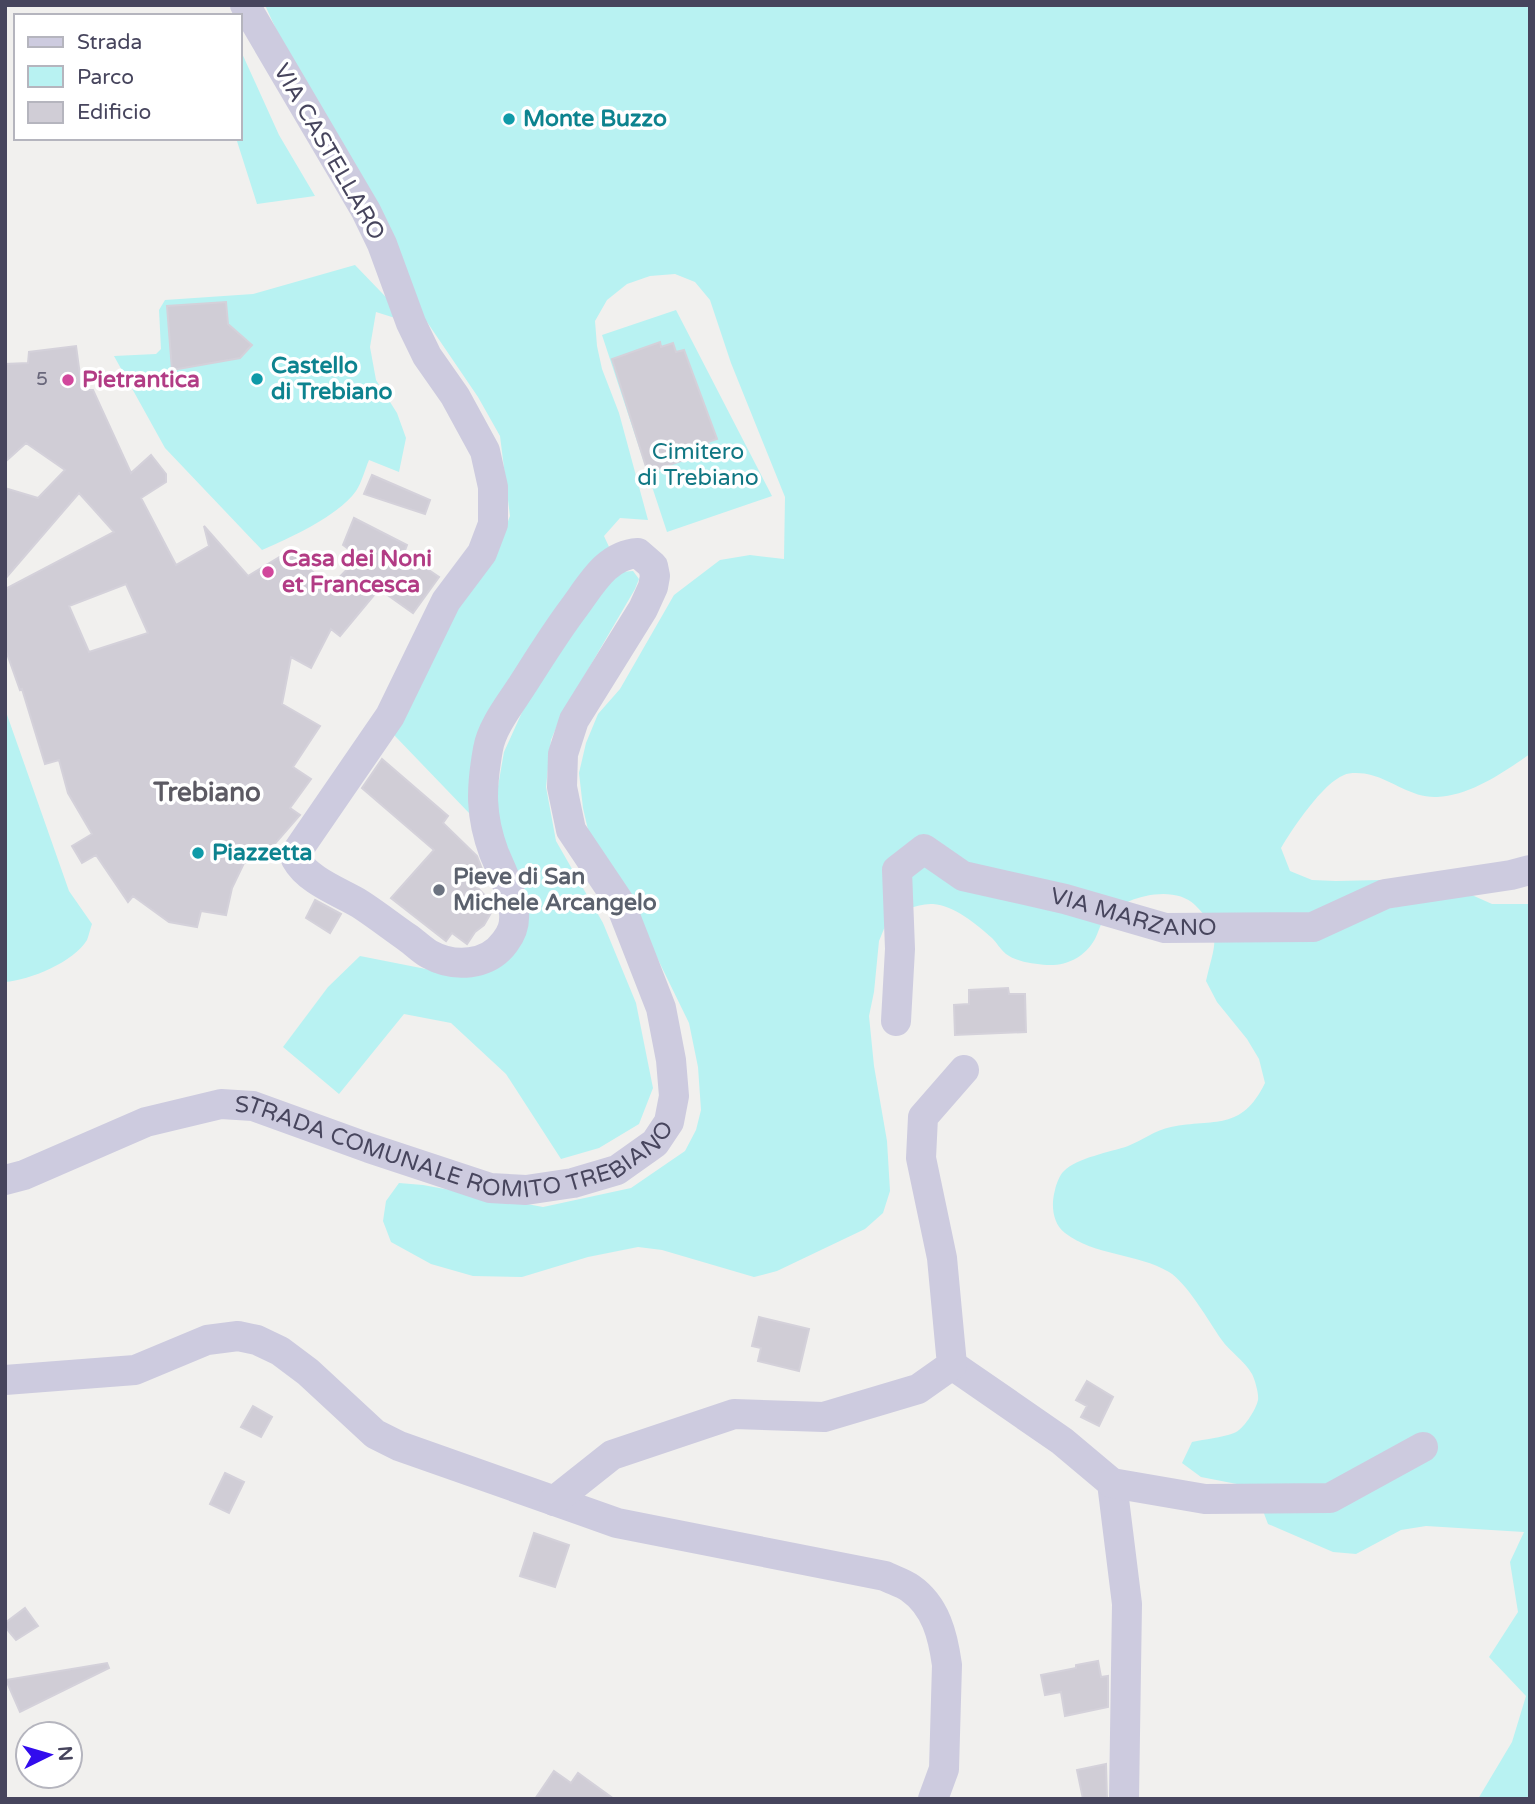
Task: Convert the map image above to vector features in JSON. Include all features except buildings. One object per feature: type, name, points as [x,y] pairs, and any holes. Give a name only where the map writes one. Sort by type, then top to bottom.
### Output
[{"type":"street","name":"VIA CASTELLARO","points":[[245,5],[366,211],[382,244],[416,334],[485,451],[493,487],[493,524],[482,553],[446,601],[390,716],[367,752]]},
{"type":"street","name":"STRADA COMUNALE ROMITO TREBIANO","points":[[5,1181],[146,1122],[220,1104],[253,1106],[369,1149],[490,1188],[526,1190],[573,1183],[617,1170],[654,1143],[669,1122],[674,1096],[671,1060],[661,1008],[620,903],[571,830],[562,787],[563,754],[573,720],[643,609],[653,587],[653,566],[638,553],[626,554],[612,561],[596,578],[556,632],[502,717],[489,744],[481,806],[493,850],[510,891],[514,914],[513,930],[491,957],[469,963],[447,961],[429,955],[361,905],[306,873],[300,866],[296,859],[298,850],[367,752]]},
{"type":"street","name":"VIA MARZANO","points":[[896,1021],[900,949],[897,870],[923,849],[963,876],[1065,899],[1165,928],[1313,927],[1385,894],[1530,870]]},
{"type":"street","points":[[952,1365],[942,1258],[921,1158],[923,1117],[964,1070]]},
{"type":"street","points":[[5,1380],[135,1370],[206,1340],[238,1336],[257,1340],[280,1351],[308,1372],[375,1434],[399,1446],[617,1523],[885,1576],[910,1588],[928,1606],[940,1627],[947,1665],[944,1769],[933,1799]]},
{"type":"street","points":[[952,1365],[1062,1441],[1112,1483],[1205,1499],[1330,1498],[1423,1447]]},
{"type":"street","points":[[554,1502],[612,1455],[734,1414],[824,1417],[918,1389],[952,1365]]},
{"type":"street","points":[[1112,1483],[1127,1604],[1124,1799]]},
{"type":"green space","points":[[265,5],[1530,5],[1530,754],[1474,788],[1437,797],[1419,795],[1368,774],[1344,775],[1318,797],[1281,848],[1290,871],[1312,880],[1425,879],[1447,884],[1492,904],[1530,904],[1530,1799],[1478,1799],[1512,1742],[1526,1696],[1489,1657],[1518,1612],[1510,1562],[1524,1532],[1426,1526],[1401,1530],[1356,1554],[1333,1552],[1268,1524],[1260,1503],[1247,1486],[1201,1477],[1182,1463],[1192,1442],[1234,1433],[1249,1419],[1258,1397],[1249,1369],[1225,1344],[1176,1277],[1143,1261],[1089,1246],[1065,1233],[1055,1219],[1053,1201],[1056,1188],[1061,1175],[1069,1166],[1128,1146],[1165,1128],[1226,1120],[1236,1116],[1256,1099],[1265,1083],[1259,1059],[1247,1039],[1217,1002],[1206,981],[1214,949],[1213,932],[1204,915],[1185,898],[1174,895],[1148,895],[1122,904],[1104,919],[1086,951],[1075,959],[1054,965],[1020,961],[1010,957],[972,922],[941,905],[915,906],[888,919],[879,941],[869,1016],[874,1066],[887,1141],[890,1191],[883,1213],[865,1229],[777,1271],[754,1277],[662,1250],[638,1247],[588,1257],[522,1277],[473,1276],[431,1264],[391,1242],[383,1221],[386,1201],[399,1183],[543,1207],[631,1188],[685,1151],[696,1130],[701,1110],[698,1067],[689,1023],[625,892],[589,834],[579,773],[586,743],[598,714],[620,689],[674,595],[720,560],[750,555],[784,559],[785,497],[731,363],[710,300],[695,282],[675,274],[650,276],[627,284],[607,300],[595,321],[597,346],[602,369],[619,413],[648,520],[620,518],[604,536],[610,549],[590,566],[469,813],[395,736],[390,716],[501,539],[510,516],[500,436],[478,397],[427,322],[411,323],[376,312],[370,347],[376,380],[397,413],[406,438],[399,472],[369,460],[356,491],[338,509],[299,533],[262,550],[165,448],[114,356],[156,354],[161,349],[159,310],[165,300],[253,294],[355,265],[408,320]]},
{"type":"green space","points":[[242,53],[279,135],[315,196],[257,204],[237,140],[242,140]]},
{"type":"green space","name":"Cimitero di Trebiano","points":[[676,310],[772,496],[667,532],[602,335]]},
{"type":"green space","points":[[633,571],[639,579],[635,589],[561,716],[551,740],[546,787],[556,841],[603,923],[636,1003],[653,1088],[639,1124],[599,1148],[561,1159],[506,1074],[451,1023],[404,1014],[339,1094],[283,1047],[328,987],[360,956],[436,971],[502,960],[497,792],[504,752],[523,710],[595,594],[621,572]]},
{"type":"green space","points":[[5,709],[69,891],[92,924],[87,940],[72,956],[39,974],[5,982]]},
{"type":"place","name":"Monte Buzzo","points":[[509,119]]},
{"type":"place","name":"Castello di Trebiano","points":[[257,379]]},
{"type":"place","name":"Pietrantica","points":[[68,380]]},
{"type":"place","name":"Casa dei Noni et Francesca","points":[[268,572]]},
{"type":"place","name":"Piazzetta","points":[[198,853]]},
{"type":"place","name":"Pieve di San Michele Arcangelo","points":[[439,890]]},
{"type":"district","name":"Trebiano","points":[[207,792]]}]
